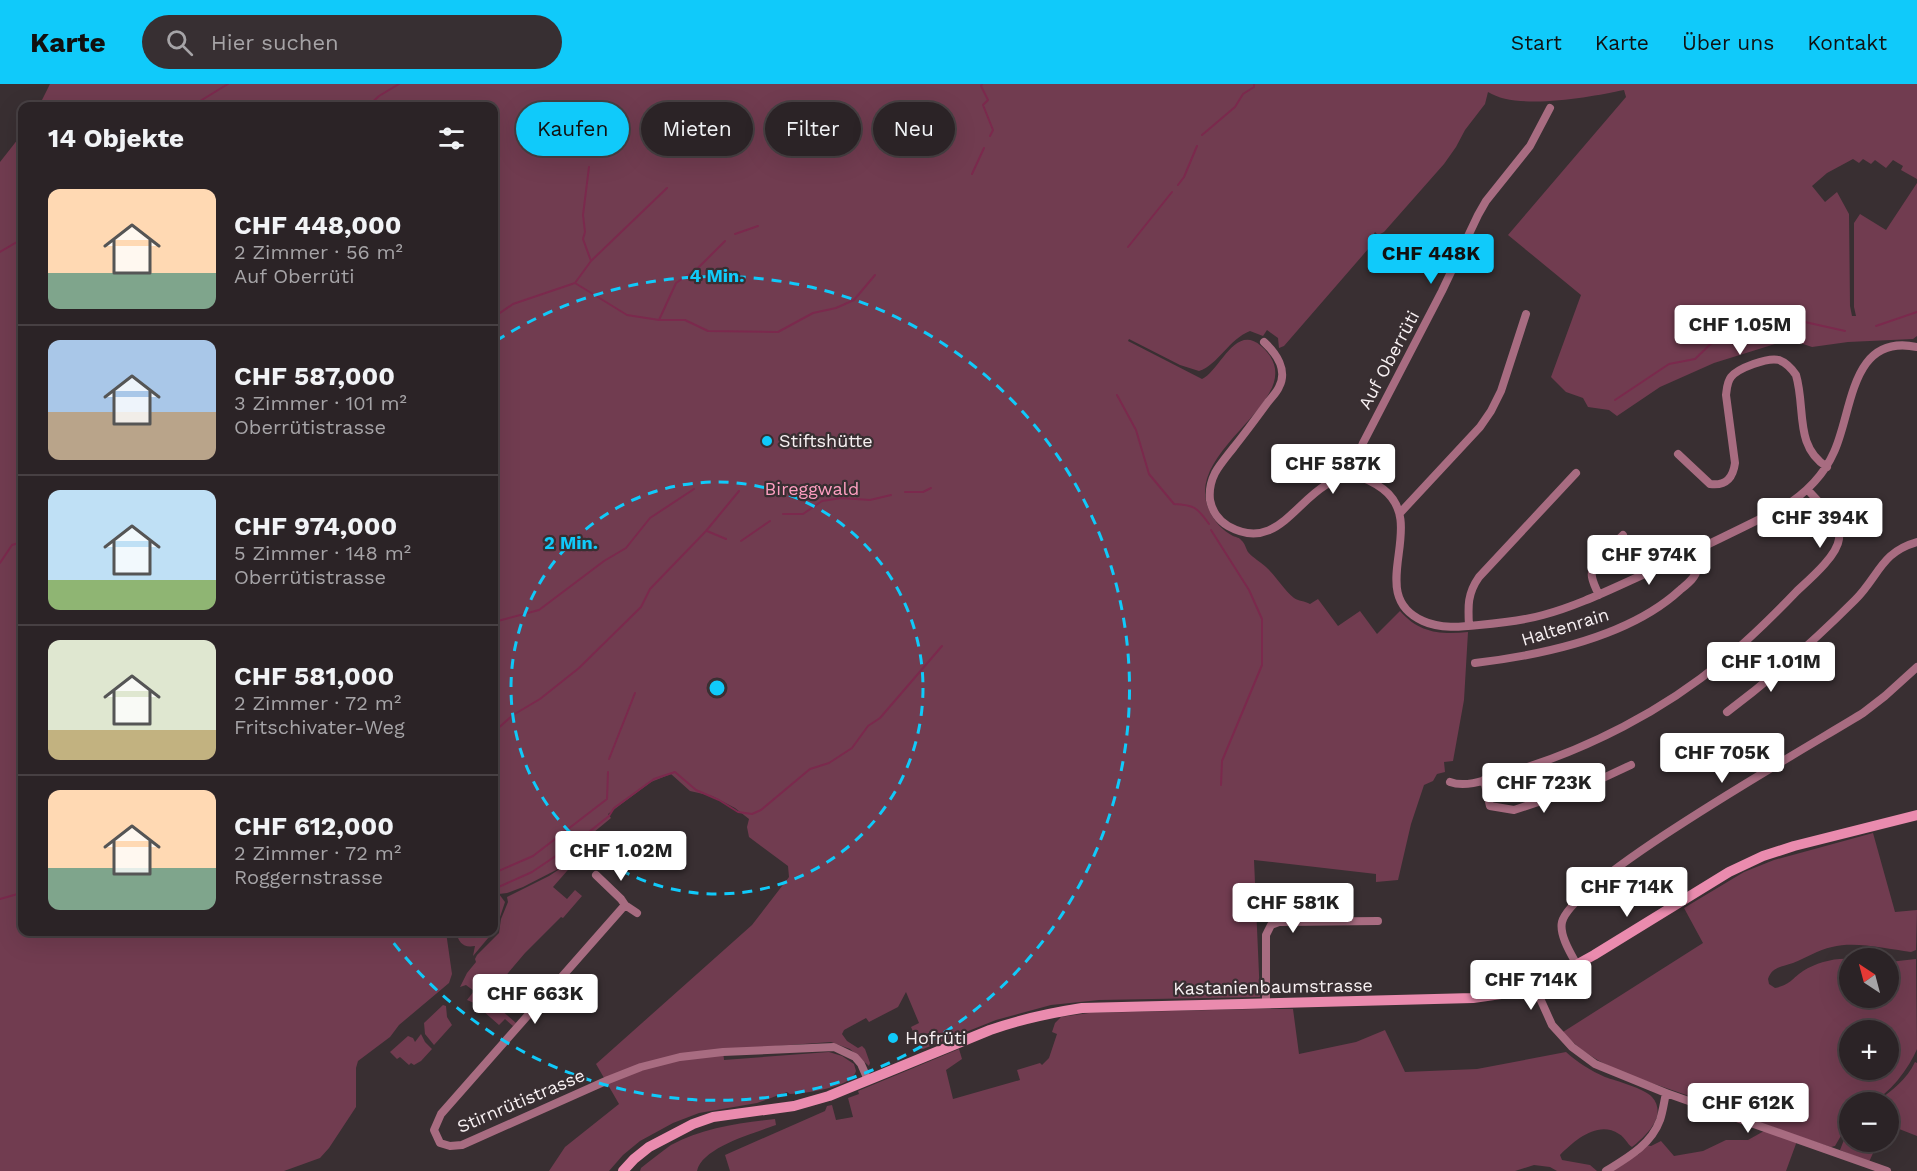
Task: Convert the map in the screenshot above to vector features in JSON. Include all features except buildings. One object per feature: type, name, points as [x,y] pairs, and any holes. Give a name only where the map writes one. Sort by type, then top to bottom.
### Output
[{"type":"street","name":"Auf Oberrüti","points":[[1356,477],[1357,459],[1363,443],[1443,291],[1478,215],[1486,201],[1530,147],[1551,108]]},
{"type":"street","points":[[1400,513],[1480,427],[1491,411],[1502,391],[1526,314]]},
{"type":"street","points":[[1264,342],[1281,364],[1280,386],[1215,472],[1210,490],[1210,502],[1219,519],[1235,530],[1247,534],[1262,533],[1276,528],[1314,492],[1327,483],[1356,477],[1365,479],[1386,492],[1400,513],[1401,541],[1395,572],[1396,587],[1402,601],[1414,616],[1425,622],[1447,627],[1509,622],[1543,615],[1599,595],[1782,508],[1808,490],[1827,467],[1838,441],[1853,387],[1860,371],[1871,359],[1888,347],[1899,345],[1917,347]]},
{"type":"street","points":[[1678,454],[1710,484],[1722,484],[1728,481],[1734,472],[1735,463],[1726,395],[1727,385],[1730,378],[1743,368],[1771,360],[1786,364],[1796,375],[1807,446],[1816,460],[1827,467]]},
{"type":"street","points":[[1469,626],[1468,599],[1472,587],[1576,473]]},
{"type":"street","points":[[1450,782],[1466,784],[1484,780],[1564,753],[1622,727],[1676,695],[1739,648],[1803,586],[1831,556],[1838,545],[1839,534],[1835,522],[1808,490]]},
{"type":"street","points":[[1599,595],[1592,578],[1592,569],[1623,535]]},
{"type":"street","points":[[1727,712],[1798,653],[1856,598],[1892,553],[1917,542]]},
{"type":"street","name":"Haltenrain","points":[[1475,663],[1511,659],[1543,652],[1608,632],[1652,611],[1671,598],[1695,576],[1697,561],[1693,552]]},
{"type":"street","points":[[1576,965],[1561,929],[1562,921],[1592,889],[1624,862],[1662,837],[1863,713],[1917,667]]},
{"type":"street","points":[[1484,780],[1490,806],[1514,810],[1586,786],[1631,765]]},
{"type":"street","name":"Kastanienbaumstrasse","points":[[626,1170],[649,1147],[693,1124],[713,1117],[805,1104],[990,1030],[1047,1013],[1082,1008],[1473,998],[1515,992],[1576,965],[1729,872],[1764,855],[1917,815]]},
{"type":"street","points":[[596,875],[625,905],[637,913]]},
{"type":"street","name":"Stirnrütistrasse","points":[[625,905],[441,1114],[434,1130],[440,1143],[450,1146],[462,1145],[608,1080],[641,1067],[680,1057],[723,1052],[834,1047],[855,1057],[868,1080]]},
{"type":"street","points":[[1266,1004],[1266,935],[1271,925],[1279,922],[1378,921]]},
{"type":"street","points":[[1534,985],[1552,1024],[1581,1055],[1595,1064],[1666,1093],[1887,1171]]},
{"type":"street","points":[[1606,1171],[1624,1160],[1652,1137],[1660,1121],[1666,1093]]},
{"type":"green space","name":"Bireggwald","points":[[50,84],[1917,84],[1917,179],[1901,170],[1903,166],[1893,160],[1886,168],[1875,160],[1871,164],[1863,159],[1859,163],[1853,159],[1827,173],[1812,186],[1825,202],[1837,192],[1849,214],[1850,306],[1852,316],[1856,316],[1854,307],[1854,223],[1860,214],[1886,230],[1917,183],[1917,336],[1913,339],[1848,342],[1812,347],[1791,340],[1714,363],[1660,387],[1617,416],[1609,410],[1588,407],[1583,398],[1566,392],[1551,377],[1581,295],[1508,235],[1626,97],[1624,90],[1574,99],[1535,102],[1501,98],[1488,92],[1485,104],[1465,130],[1444,164],[1384,232],[1378,235],[1375,232],[1368,245],[1369,248],[1284,346],[1279,348],[1278,338],[1267,330],[1263,336],[1250,331],[1236,340],[1206,368],[1199,371],[1180,365],[1129,339],[1128,341],[1202,379],[1236,344],[1243,340],[1252,340],[1261,346],[1274,365],[1273,384],[1262,404],[1213,465],[1205,487],[1209,510],[1216,521],[1226,531],[1240,539],[1248,552],[1270,571],[1294,598],[1310,604],[1318,599],[1338,626],[1360,611],[1377,634],[1400,611],[1415,624],[1431,631],[1468,632],[1464,700],[1453,761],[1444,762],[1445,772],[1437,774],[1433,781],[1424,785],[1411,824],[1398,880],[1376,882],[1376,874],[1254,860],[1260,997],[1099,1000],[1051,1005],[996,1020],[921,1049],[911,1027],[919,1023],[906,992],[898,1007],[869,1022],[866,1018],[844,1030],[842,1034],[847,1041],[858,1048],[862,1046],[865,1049],[869,1066],[850,1049],[831,1042],[723,1050],[724,1060],[829,1052],[842,1056],[854,1064],[856,1071],[853,1077],[846,1082],[816,1091],[790,1094],[787,1092],[757,1103],[699,1113],[673,1123],[640,1141],[609,1171],[549,1171],[565,1147],[619,1104],[596,1064],[752,925],[789,877],[788,866],[749,837],[747,827],[749,819],[735,808],[712,796],[690,791],[671,774],[651,782],[608,814],[611,818],[582,842],[574,850],[572,857],[560,868],[523,887],[499,894],[505,902],[498,921],[498,102],[41,102]]},
{"type":"green space","points":[[18,139],[18,936],[447,936],[452,974],[449,983],[399,1025],[390,1037],[358,1061],[356,1107],[329,1148],[320,1158],[284,1171],[0,1171],[0,162]]},
{"type":"green space","points":[[1873,833],[1895,912],[1917,910],[1916,950],[1911,952],[1899,950],[1899,948],[1841,945],[1777,968],[1768,979],[1769,984],[1775,988],[1788,983],[1803,971],[1814,966],[1839,959],[1839,1008],[1899,1008],[1899,961],[1916,959],[1917,1049],[1899,1078],[1899,1020],[1839,1020],[1839,1080],[1898,1080],[1886,1092],[1839,1092],[1839,1139],[1835,1146],[1831,1147],[1778,1129],[1606,1065],[1576,1045],[1563,1032],[1703,943],[1684,908],[1744,872],[1774,860]]},
{"type":"green space","points":[[572,861],[574,863],[553,887],[567,899],[575,890],[582,896],[563,918],[561,917],[525,953],[492,992],[491,1001],[516,1023],[513,1026],[505,1019],[499,1025],[474,1003],[467,1000],[474,991],[466,985],[460,987],[476,962],[477,955],[498,936],[501,919],[508,902],[507,897],[549,876]]},
{"type":"green space","points":[[458,936],[490,936],[473,956],[475,946],[462,944]]},
{"type":"green space","points":[[443,1005],[446,1006],[447,1017],[452,1025],[434,1045],[425,1034],[424,1023]]},
{"type":"green space","points":[[1293,1009],[1299,1054],[1356,1042],[1385,1030],[1405,1072],[1477,1069],[1566,1052],[1595,1072],[1648,1094],[1652,1097],[1658,1111],[1649,1131],[1632,1147],[1619,1134],[1603,1129],[1580,1138],[1560,1155],[1562,1160],[1590,1165],[1597,1171],[1557,1171],[1550,1167],[1534,1165],[1515,1171],[730,1171],[725,1155],[825,1111],[827,1106],[832,1105],[836,1120],[853,1117],[848,1098],[859,1094],[858,1091],[959,1049],[962,1059],[946,1070],[953,1099],[1020,1080],[1017,1070],[1040,1063],[1042,1065],[1049,1058],[1057,1034],[1052,1032],[1055,1023],[1061,1017],[1089,1013]]},
{"type":"green space","points":[[421,1034],[432,1049],[421,1061],[409,1065],[400,1057],[397,1059],[390,1052],[408,1036],[415,1042]]},
{"type":"green space","points":[[1915,1062],[1917,1063],[1917,1136],[1899,1129],[1899,1092],[1890,1092],[1908,1074]]},
{"type":"green space","points":[[775,1119],[776,1125],[730,1142],[708,1155],[701,1162],[697,1171],[640,1171],[671,1145],[695,1134]]},
{"type":"green space","points":[[1764,1131],[1797,1141],[1786,1171],[1609,1171],[1639,1154],[1645,1145],[1651,1146],[1661,1141],[1674,1156],[1703,1151],[1726,1140],[1748,1140]]},
{"type":"green space","points":[[1845,1152],[1874,1152],[1869,1162]]},
{"type":"waterway","points":[[199,102],[228,84]]},
{"type":"waterway","points":[[372,102],[399,84]]},
{"type":"waterway","points":[[982,84],[988,100],[983,105],[993,130],[990,136]]},
{"type":"waterway","points":[[1202,135],[1235,107],[1243,94],[1254,87],[1254,84]]},
{"type":"waterway","points":[[1178,185],[1184,177],[1197,146]]},
{"type":"waterway","points":[[972,174],[984,148]]},
{"type":"waterway","points":[[589,167],[583,215],[585,232],[583,239],[591,261]]},
{"type":"waterway","points":[[575,283],[591,261],[667,188]]},
{"type":"waterway","points":[[1128,247],[1172,192]]},
{"type":"waterway","points":[[735,234],[758,226]]},
{"type":"waterway","points":[[0,252],[18,241]]},
{"type":"waterway","points":[[659,320],[676,283],[698,268],[725,241]]},
{"type":"waterway","points":[[498,314],[513,304],[575,283],[627,315],[659,320],[685,320],[708,331],[778,332],[813,313],[836,308],[854,300],[875,275]]},
{"type":"waterway","points":[[1876,326],[1917,312]]},
{"type":"waterway","points":[[1615,400],[1669,364],[1695,359],[1718,337],[1755,338],[1796,320],[1845,331]]},
{"type":"waterway","points":[[1117,395],[1136,430],[1149,474],[1174,504],[1194,508],[1209,524]]},
{"type":"waterway","points":[[905,492],[923,492],[931,488]]},
{"type":"waterway","points":[[498,621],[539,610],[604,561],[626,548],[650,518],[694,489]]},
{"type":"waterway","points":[[498,728],[579,668],[641,607],[650,589],[706,531],[739,491]]},
{"type":"waterway","points":[[783,514],[803,514],[822,501],[841,498],[870,500],[891,495]]},
{"type":"waterway","points":[[741,541],[770,521]]},
{"type":"waterway","points":[[1211,530],[1249,590],[1262,619],[1262,665],[1222,761],[1221,785]]},
{"type":"waterway","points":[[707,531],[726,539]]},
{"type":"waterway","points":[[0,563],[12,545],[18,543]]},
{"type":"waterway","points":[[498,887],[532,872],[575,843],[609,816],[614,808],[654,779],[675,772],[696,790],[719,800],[738,812],[752,814],[761,810],[810,769],[829,763],[852,748],[868,726],[880,718],[942,646]]},
{"type":"waterway","points":[[609,759],[635,693]]},
{"type":"waterway","points":[[498,871],[533,856],[607,799],[608,772]]},
{"type":"waterway","points":[[0,899],[18,894]]},
{"type":"place","name":"Stiftshütte","points":[[767,441]]},
{"type":"place","name":"Hofrüti","points":[[893,1038]]}]
